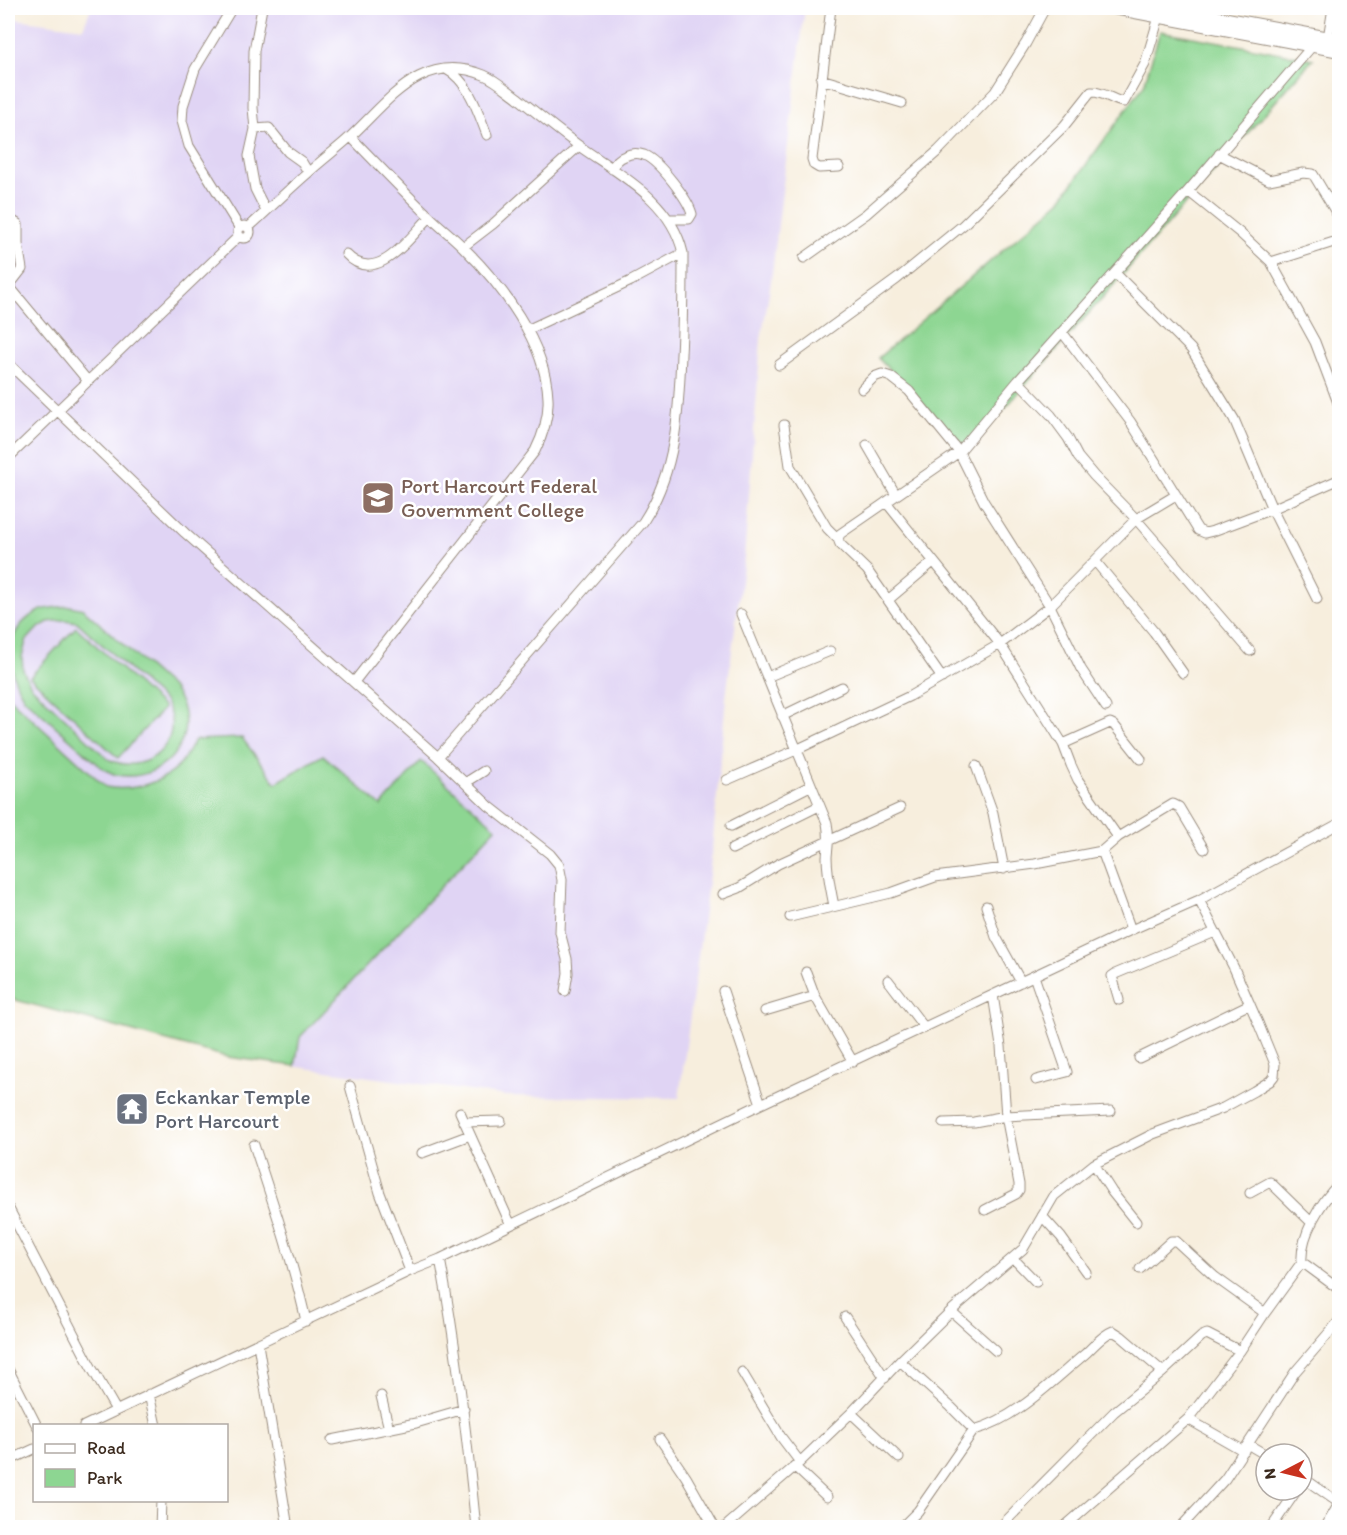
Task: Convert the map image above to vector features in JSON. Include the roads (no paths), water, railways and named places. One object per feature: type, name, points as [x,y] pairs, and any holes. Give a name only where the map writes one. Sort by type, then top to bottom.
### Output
[{"type":"main road","points":[[1114,8],[1164,12],[1334,39]]},
{"type":"main road","points":[[1164,12],[1340,51]]},
{"type":"street","points":[[232,8],[195,69],[188,87],[182,121],[189,146],[242,230]]},
{"type":"street","points":[[262,8],[254,51],[255,129],[249,156],[255,189],[266,211]]},
{"type":"street","points":[[831,8],[812,159],[814,165],[819,168],[839,167]]},
{"type":"street","points":[[804,258],[866,214],[938,151],[995,92],[1026,44],[1045,8]]},
{"type":"street","points":[[1333,8],[1334,39]]},
{"type":"street","points":[[778,365],[914,266],[963,225],[1064,126],[1091,92],[1104,94],[1124,102],[1145,64],[1164,12]]},
{"type":"street","points":[[838,539],[840,534],[958,452],[1313,45]]},
{"type":"street","points":[[8,458],[242,230],[351,137],[381,105],[405,85],[430,72],[446,69],[461,68],[487,76],[652,198],[669,219],[680,239],[683,253],[680,382],[675,436],[666,474],[651,510],[438,757]]},
{"type":"street","points":[[446,69],[454,73],[464,85],[487,135]]},
{"type":"street","points":[[821,80],[903,103]]},
{"type":"street","points":[[255,129],[269,128],[288,152],[302,162],[309,172]]},
{"type":"street","points":[[351,137],[463,247],[506,297],[527,330],[545,373],[548,399],[545,426],[535,451],[354,682]]},
{"type":"street","points":[[463,247],[493,224],[579,146]]},
{"type":"street","points":[[612,169],[620,158],[631,154],[642,154],[651,159],[679,190],[693,214],[689,219],[669,219]]},
{"type":"street","points":[[1219,154],[1269,180],[1303,173],[1313,174],[1340,219]]},
{"type":"street","points":[[1188,191],[1271,261],[1315,342],[1340,408]]},
{"type":"street","points":[[346,254],[361,265],[371,266],[384,262],[430,217]]},
{"type":"street","points":[[8,218],[18,224],[22,269],[8,286],[87,380]]},
{"type":"street","points":[[1271,261],[1340,240]]},
{"type":"street","points":[[527,330],[683,253]]},
{"type":"street","points":[[1115,273],[1191,349],[1234,419],[1272,509],[1317,599]]},
{"type":"street","points":[[1062,332],[1130,421],[1198,531],[1205,533],[1272,509],[1340,479]]},
{"type":"street","points":[[8,363],[185,533],[438,757],[489,806],[550,854],[559,865],[561,880],[560,932],[568,973],[565,991]]},
{"type":"street","points":[[862,388],[874,377],[882,374],[891,377],[909,391],[958,452],[984,502],[1050,606],[1080,669],[1106,707]]},
{"type":"street","points":[[1018,381],[1051,415],[1088,470],[1136,519],[1250,651]]},
{"type":"street","points":[[784,425],[790,466],[827,528],[867,570],[942,678]]},
{"type":"street","points":[[867,444],[896,495]]},
{"type":"street","points":[[727,780],[910,696],[1000,644],[1050,606],[1136,519],[1176,495]]},
{"type":"street","points":[[886,502],[1000,644],[1063,744],[1078,780],[1118,837]]},
{"type":"street","points":[[1095,561],[1154,632],[1183,673]]},
{"type":"street","points":[[888,600],[933,562]]},
{"type":"street","points":[[741,614],[827,823],[830,841],[827,856],[828,875],[834,906]]},
{"type":"street","points":[[767,677],[830,651]]},
{"type":"street","points":[[782,716],[842,687]]},
{"type":"street","points":[[1063,744],[1110,723],[1142,759]]},
{"type":"street","points":[[976,766],[993,813],[1004,869]]},
{"type":"street","points":[[465,783],[484,771]]},
{"type":"street","points":[[730,826],[810,786]]},
{"type":"street","points":[[790,917],[891,893],[935,877],[1004,869],[1102,850],[1118,837],[1173,804],[1176,805],[1204,849]]},
{"type":"street","points":[[732,849],[819,806]]},
{"type":"street","points":[[723,894],[740,888],[778,864],[900,808]]},
{"type":"street","points":[[86,1424],[410,1271],[440,1259],[510,1223],[924,1027],[1199,900],[1340,824]]},
{"type":"street","points":[[1102,850],[1131,930]]},
{"type":"street","points":[[724,1527],[852,1413],[900,1360],[951,1311],[1023,1249],[1054,1196],[1094,1164],[1153,1134],[1223,1108],[1270,1081],[1275,1071],[1275,1064],[1250,1004],[1199,900]]},
{"type":"street","points":[[986,906],[996,937],[1021,982]]},
{"type":"street","points":[[1119,1000],[1112,976],[1215,932]]},
{"type":"street","points":[[806,972],[815,996],[853,1062]]},
{"type":"street","points":[[1034,976],[1067,1071],[1036,1080]]},
{"type":"street","points":[[888,980],[924,1027]]},
{"type":"street","points":[[723,991],[761,1104]]},
{"type":"street","points":[[985,1210],[1016,1194],[1019,1190],[1006,1116],[1001,1046],[993,995]]},
{"type":"street","points":[[765,1011],[815,996]]},
{"type":"street","points":[[1139,1058],[1250,1004]]},
{"type":"street","points":[[350,1086],[380,1193],[410,1271]]},
{"type":"street","points":[[943,1123],[974,1122],[1006,1116],[1111,1111]]},
{"type":"street","points":[[460,1112],[510,1223]]},
{"type":"street","points":[[464,1122],[501,1121]]},
{"type":"street","points":[[422,1153],[470,1135]]},
{"type":"street","points":[[254,1145],[280,1224],[306,1321]]},
{"type":"street","points":[[1094,1164],[1112,1192],[1136,1222]]},
{"type":"street","points":[[1250,1193],[1270,1182],[1312,1223]]},
{"type":"street","points":[[1063,1527],[1188,1419],[1240,1351],[1302,1262],[1301,1252],[1318,1208],[1330,1192],[1340,1184]]},
{"type":"street","points":[[8,1206],[90,1365],[116,1410]]},
{"type":"street","points":[[1042,1216],[1061,1237],[1086,1272]]},
{"type":"street","points":[[1140,1269],[1171,1241],[1176,1241],[1215,1277],[1265,1313]]},
{"type":"street","points":[[1013,1258],[1036,1282]]},
{"type":"street","points":[[440,1259],[451,1316],[464,1409],[476,1527]]},
{"type":"street","points":[[1302,1262],[1340,1290]]},
{"type":"street","points":[[951,1311],[996,1351]]},
{"type":"street","points":[[845,1317],[885,1378]]},
{"type":"street","points":[[1180,1527],[1225,1479],[1295,1372],[1340,1320]]},
{"type":"street","points":[[901,1527],[918,1511],[974,1430],[987,1427],[1015,1410],[1090,1350],[1106,1333],[1113,1331],[1163,1372]]},
{"type":"street","points":[[999,1527],[1114,1412],[1202,1336],[1207,1334],[1240,1351]]},
{"type":"street","points":[[258,1344],[288,1527]]},
{"type":"street","points":[[900,1360],[974,1430]]},
{"type":"street","points":[[8,1369],[36,1424]]},
{"type":"street","points":[[742,1372],[797,1464],[827,1497]]},
{"type":"street","points":[[149,1394],[156,1424]]},
{"type":"street","points":[[381,1396],[389,1429]]},
{"type":"street","points":[[332,1440],[416,1423],[464,1409]]},
{"type":"street","points":[[852,1413],[899,1458]]},
{"type":"street","points":[[1188,1419],[1254,1451]]},
{"type":"street","points":[[660,1439],[715,1527]]},
{"type":"street","points":[[8,1461],[33,1449]]},
{"type":"street","points":[[1314,1486],[1339,1503],[1328,1523],[1340,1527]]},
{"type":"street","points":[[160,1502],[160,1527]]},
{"type":"street","points":[[1271,1527],[1289,1502]]},
{"type":"place","name":"Port Harcourt Federal Government College","points":[[378,498]]},
{"type":"place","name":"Eckankar Temple Port Harcourt","points":[[132,1109]]}]
